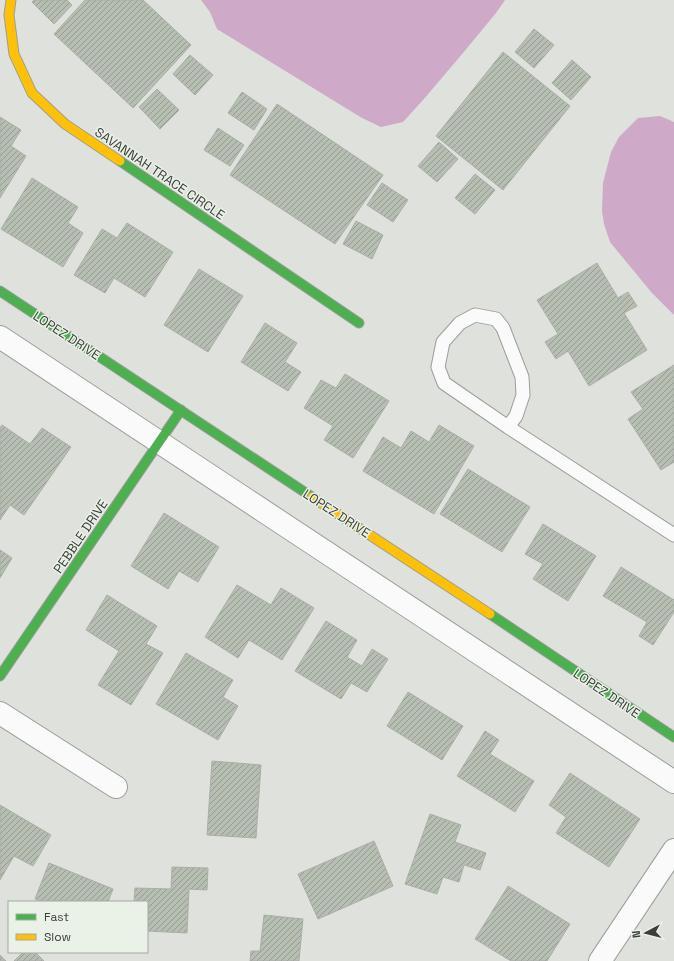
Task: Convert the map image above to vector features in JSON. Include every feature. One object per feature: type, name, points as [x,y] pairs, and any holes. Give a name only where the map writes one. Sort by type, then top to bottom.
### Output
[{"type":"street","name":"SAVANNAH TRACE CIRCLE","points":[[11,0],[9,15],[14,54],[32,93],[65,124],[359,323]]},
{"type":"street","name":"LOPEZ DRIVE","points":[[0,291],[674,737]]},
{"type":"street","points":[[0,337],[674,782]]},
{"type":"street","name":"PEBBLE DRIVE","points":[[0,676],[160,443],[181,410]]},
{"type":"street","points":[[0,713],[116,787]]},
{"type":"street","points":[[600,961],[674,850]]},
{"type":"lane","points":[[508,427],[516,416],[523,395],[522,377],[503,328],[496,319],[475,315],[460,323],[443,342],[438,367],[444,383],[508,427],[674,535]]},
{"type":"shaded area","points":[[201,0],[505,0],[463,53],[403,122],[381,127],[362,118],[217,29],[210,12]]},
{"type":"shaded area","points":[[660,116],[674,122],[674,315],[652,293],[610,242],[604,224],[602,211],[603,183],[611,152],[619,137],[638,118]]},
{"type":"building","points":[[34,0],[67,0],[72,5],[54,24],[32,2]]},
{"type":"building","points":[[85,0],[143,0],[191,45],[133,108],[54,34]]},
{"type":"building","points":[[534,29],[554,45],[534,68],[515,52]]},
{"type":"building","points":[[503,52],[570,106],[503,190],[436,136]]},
{"type":"building","points":[[190,55],[213,75],[195,95],[173,74]]},
{"type":"building","points":[[572,60],[591,77],[571,100],[552,83]]},
{"type":"building","points":[[157,89],[179,110],[160,129],[139,107]]},
{"type":"building","points":[[242,92],[267,109],[254,130],[228,113]]},
{"type":"building","points":[[277,104],[383,175],[335,244],[230,175]]},
{"type":"building","points":[[0,117],[21,130],[11,146],[26,156],[0,198]]},
{"type":"building","points":[[218,128],[244,145],[230,166],[204,150]]},
{"type":"building","points":[[439,142],[458,159],[437,182],[418,166]]},
{"type":"building","points":[[475,174],[495,190],[475,214],[455,198]]},
{"type":"building","points":[[32,178],[78,207],[68,223],[83,233],[63,267],[1,229]]},
{"type":"building","points":[[382,183],[408,200],[393,222],[367,205]]},
{"type":"building","points":[[356,221],[383,235],[372,259],[343,244]]},
{"type":"building","points":[[127,223],[173,252],[145,297],[114,278],[105,293],[74,275],[102,229],[117,238]]},
{"type":"building","points":[[597,263],[618,298],[628,292],[637,306],[624,313],[647,350],[589,386],[568,351],[556,359],[545,342],[558,334],[537,300]]},
{"type":"building","points":[[199,269],[243,296],[208,352],[164,325]]},
{"type":"building","points":[[265,323],[297,343],[285,362],[301,372],[288,391],[241,362]]},
{"type":"building","points":[[674,365],[674,462],[661,470],[628,419],[643,409],[631,392]]},
{"type":"building","points":[[345,374],[389,401],[353,458],[324,440],[333,426],[304,408],[321,380],[336,388]]},
{"type":"building","points":[[2,425],[30,444],[42,428],[71,447],[24,515],[10,505],[0,520],[0,428]]},
{"type":"building","points":[[439,425],[474,446],[434,514],[363,471],[383,437],[401,448],[411,431],[429,442]]},
{"type":"building","points":[[468,469],[530,507],[502,552],[440,514]]},
{"type":"building","points":[[164,513],[219,547],[198,582],[179,571],[168,589],[131,566]]},
{"type":"building","points":[[543,524],[596,556],[568,601],[533,579],[543,564],[525,554]]},
{"type":"building","points":[[0,550],[12,558],[0,578]]},
{"type":"building","points":[[621,567],[674,600],[674,612],[653,645],[639,636],[647,622],[603,596]]},
{"type":"building","points":[[237,585],[271,605],[281,588],[314,608],[282,660],[249,640],[238,658],[205,637]]},
{"type":"building","points":[[107,595],[157,626],[146,644],[163,653],[131,705],[98,685],[119,651],[86,630]]},
{"type":"building","points":[[326,621],[357,640],[347,657],[362,666],[372,649],[388,659],[367,692],[351,683],[341,699],[295,671]]},
{"type":"building","points":[[186,653],[233,680],[223,697],[238,706],[218,740],[156,704]]},
{"type":"building","points":[[408,692],[463,726],[442,760],[387,726]]},
{"type":"building","points":[[485,731],[499,740],[490,754],[534,781],[515,812],[457,776]]},
{"type":"building","points":[[212,761],[261,765],[256,838],[207,835]]},
{"type":"building","points":[[570,773],[640,819],[609,867],[556,833],[566,817],[549,805]]},
{"type":"building","points":[[0,805],[51,835],[33,866],[14,856],[0,880]]},
{"type":"building","points":[[430,814],[461,825],[455,842],[486,853],[480,870],[464,865],[459,882],[443,877],[437,894],[405,884]]},
{"type":"building","points":[[374,841],[393,886],[318,919],[298,874]]},
{"type":"building","points":[[49,863],[113,889],[108,901],[39,901],[35,899]]},
{"type":"building","points":[[172,867],[208,868],[207,890],[189,889],[187,933],[148,931],[148,901],[134,901],[135,888],[171,889]]},
{"type":"building","points":[[508,886],[570,924],[547,961],[511,961],[475,939]]},
{"type":"building","points":[[264,915],[303,919],[299,961],[250,961],[251,951],[260,951]]},
{"type":"building","points":[[22,953],[36,953],[44,961],[14,961]]},
{"type":"building","points":[[0,955],[6,961],[0,961]]},
{"type":"traffic: fast","points":[[120,161],[359,323]]},
{"type":"traffic: fast","points":[[0,291],[312,497]]},
{"type":"traffic: fast","points":[[0,676],[181,410]]},
{"type":"traffic: fast","points":[[490,614],[674,737]]},
{"type":"traffic: slow","points":[[11,0],[9,15],[14,54],[32,93],[65,124],[120,161]]},
{"type":"traffic: slow","points":[[312,497],[490,614]]}]
